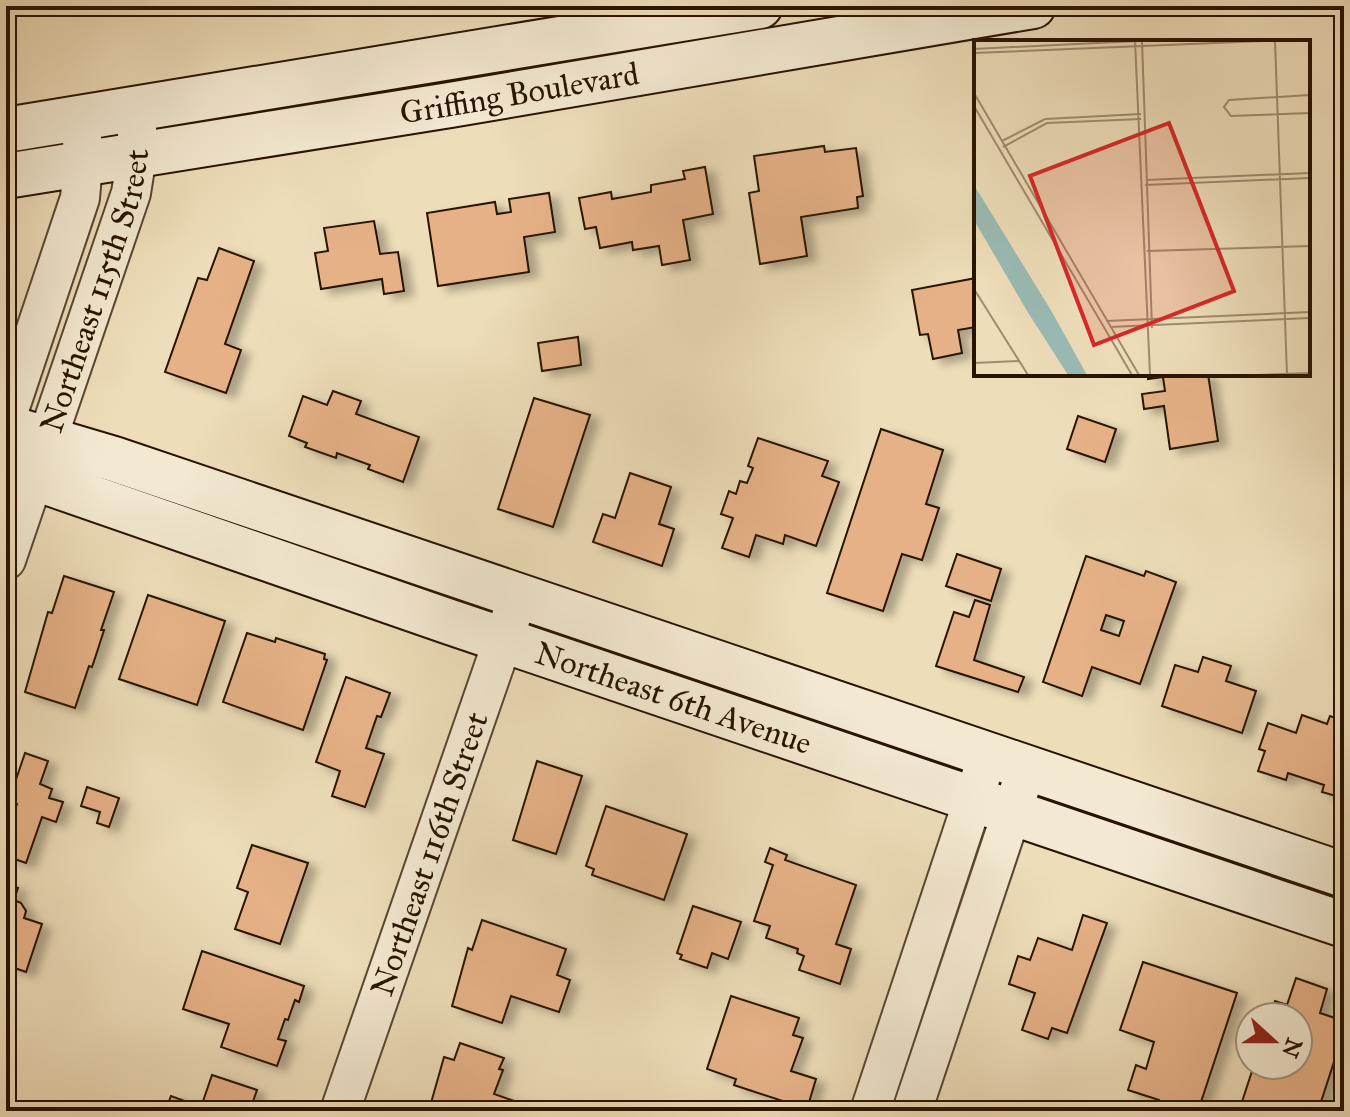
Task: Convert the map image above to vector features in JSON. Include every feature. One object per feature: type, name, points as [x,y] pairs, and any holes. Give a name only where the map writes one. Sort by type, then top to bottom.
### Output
[{"type":"main road","name":"Griffing Boulevard","points":[[6,130],[760,6]]},
{"type":"main road","name":"Griffing Boulevard","points":[[6,176],[602,80],[1033,6]]},
{"type":"main road","name":"Northeast 6th Avenue","points":[[6,427],[49,438],[1344,875]]},
{"type":"main road","name":"Northeast 6th Avenue","points":[[20,474],[1344,925]]},
{"type":"street","name":"Northeast 115th Street","points":[[6,560],[20,474],[49,438],[131,193],[137,155],[138,110]]},
{"type":"street","name":"Northeast 115th Street","points":[[6,419],[80,198],[83,163],[81,118]]},
{"type":"street","name":"Northeast 116th Street","points":[[340,1111],[518,597]]},
{"type":"street","points":[[870,1111],[1008,761]]},
{"type":"street","points":[[912,1111],[992,805]]},
{"type":"building","points":[[824,146],[825,152],[856,148],[863,196],[857,197],[858,208],[801,217],[807,256],[760,264],[749,193],[759,191],[754,156]]},
{"type":"building","points":[[705,167],[713,214],[683,220],[690,260],[662,265],[659,246],[633,250],[632,242],[600,248],[596,227],[585,229],[579,198],[611,192],[612,199],[651,192],[651,185],[685,179],[683,171]]},
{"type":"building","points":[[549,193],[555,232],[524,237],[529,272],[438,286],[427,213],[495,202],[497,214],[511,212],[509,199]]},
{"type":"building","points":[[374,221],[380,254],[398,252],[404,291],[384,294],[382,279],[321,289],[315,253],[328,251],[324,228]]},
{"type":"building","points":[[219,248],[254,261],[225,344],[241,350],[226,393],[165,372],[198,278],[207,280]]},
{"type":"building","points":[[974,278],[974,327],[958,330],[962,353],[933,359],[928,334],[920,335],[912,290]]},
{"type":"building","points":[[578,337],[581,365],[542,371],[538,343]]},
{"type":"building","points":[[1148,376],[1208,376],[1218,441],[1170,449],[1164,406],[1144,409],[1142,394],[1165,391],[1163,377],[1148,379]]},
{"type":"building","points":[[333,391],[361,401],[356,414],[419,437],[403,482],[337,453],[336,458],[305,447],[307,443],[289,436],[303,396],[327,405]]},
{"type":"building","points":[[534,398],[590,415],[553,527],[498,509]]},
{"type":"building","points":[[1078,416],[1116,429],[1105,462],[1067,449]]},
{"type":"building","points":[[881,429],[943,450],[926,504],[939,508],[922,560],[902,554],[883,611],[827,593]]},
{"type":"building","points":[[758,438],[828,461],[822,476],[839,482],[816,546],[785,535],[783,544],[756,535],[749,557],[722,548],[733,518],[721,514],[729,491],[736,494],[740,481],[747,483],[753,468],[748,466]]},
{"type":"building","points":[[630,473],[671,487],[659,524],[674,529],[662,566],[593,542],[603,514],[615,518]]},
{"type":"building","points":[[957,554],[1001,569],[991,601],[946,586]]},
{"type":"building","points":[[1086,556],[1144,576],[1146,571],[1176,582],[1140,684],[1092,667],[1082,696],[1043,682]],"holes":[[[1106,615],[1124,621],[1119,636],[1101,630]]]},
{"type":"building","points":[[64,576],[114,592],[92,667],[89,666],[75,708],[25,692],[48,612],[52,613]]},
{"type":"building","points":[[148,595],[225,621],[197,705],[119,679]]},
{"type":"building","points":[[975,600],[990,605],[974,660],[1024,677],[1018,692],[936,666],[954,612],[969,617]]},
{"type":"building","points":[[247,633],[275,642],[276,638],[325,654],[324,659],[327,660],[303,730],[223,702]]},
{"type":"building","points":[[1203,657],[1231,666],[1226,681],[1256,691],[1242,733],[1162,706],[1175,665],[1198,672]]},
{"type":"building","points":[[346,677],[390,693],[381,717],[377,716],[366,748],[384,754],[365,807],[332,796],[340,771],[316,762]]},
{"type":"building","points":[[1302,715],[1327,724],[1330,716],[1344,721],[1343,798],[1322,792],[1324,785],[1288,773],[1286,780],[1258,771],[1265,751],[1259,749],[1268,723],[1296,733]]},
{"type":"building","points":[[25,753],[48,761],[40,784],[52,789],[49,798],[63,802],[56,822],[42,817],[26,863],[6,856],[6,831],[17,804],[9,800]]},
{"type":"building","points":[[537,761],[582,776],[556,854],[513,840]]},
{"type":"building","points":[[87,787],[119,798],[109,827],[97,823],[100,812],[81,806]]},
{"type":"building","points":[[606,806],[687,834],[664,900],[592,875],[594,869],[586,866]]},
{"type":"building","points":[[252,845],[308,863],[280,944],[235,929],[248,892],[237,888]]},
{"type":"building","points":[[770,848],[787,855],[785,860],[856,885],[836,944],[851,949],[840,984],[799,970],[804,956],[797,953],[798,949],[766,938],[770,926],[754,921],[773,865],[765,862]]},
{"type":"building","points":[[6,884],[18,888],[14,900],[21,903],[26,911],[24,918],[42,924],[26,972],[6,965]]},
{"type":"building","points":[[693,906],[741,922],[728,959],[712,953],[707,968],[680,959],[682,955],[677,953]]},
{"type":"building","points":[[1083,915],[1107,923],[1067,1033],[1052,1028],[1048,1039],[1022,1030],[1035,993],[1009,984],[1018,956],[1030,960],[1038,938],[1072,950]]},
{"type":"building","points":[[482,920],[566,949],[557,975],[570,980],[559,1012],[511,996],[502,1023],[452,1006],[468,948],[472,950]]},
{"type":"building","points":[[202,951],[304,986],[299,1002],[295,1000],[278,1039],[286,1041],[277,1066],[221,1047],[229,1024],[183,1009]]},
{"type":"building","points":[[1143,962],[1237,993],[1198,1111],[1156,1111],[1159,1100],[1128,1090],[1136,1065],[1146,1069],[1154,1042],[1120,1030]]},
{"type":"building","points":[[1296,978],[1327,989],[1320,1013],[1344,1021],[1344,1031],[1318,1111],[1239,1111],[1249,1081],[1314,1081],[1314,1001],[1288,1001]]},
{"type":"building","points":[[731,996],[799,1018],[793,1035],[803,1038],[791,1071],[816,1079],[807,1109],[734,1085],[736,1079],[707,1069]]},
{"type":"building","points":[[460,1043],[504,1058],[494,1094],[543,1111],[429,1110],[444,1057],[454,1060]]},
{"type":"building","points":[[212,1075],[257,1090],[250,1110],[165,1111],[171,1096],[201,1107]]}]
